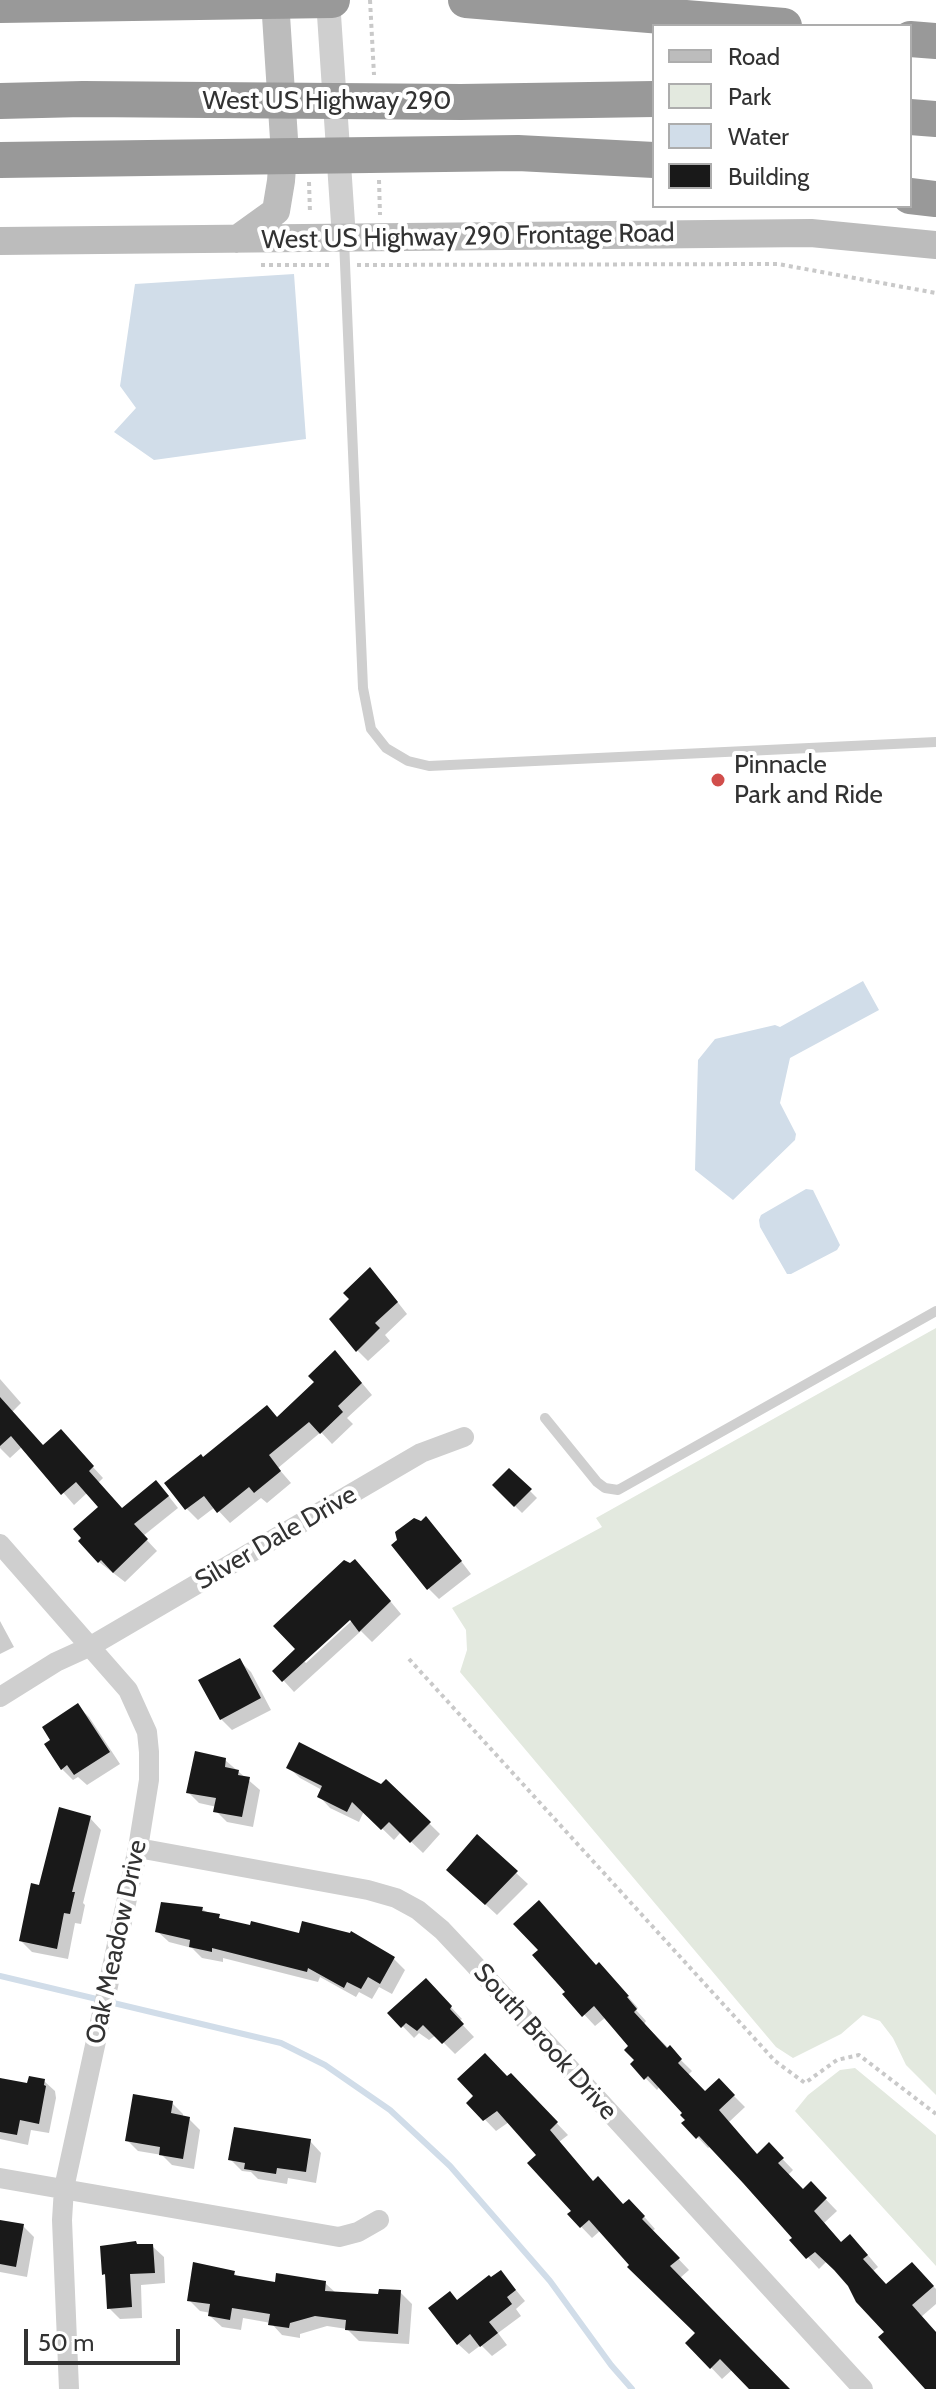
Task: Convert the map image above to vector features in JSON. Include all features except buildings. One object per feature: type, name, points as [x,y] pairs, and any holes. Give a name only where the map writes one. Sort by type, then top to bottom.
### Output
[{"type":"highway","points":[[0,5],[33,0]]},
{"type":"highway","points":[[0,5],[330,0]]},
{"type":"highway","points":[[466,0],[760,24]]},
{"type":"highway","points":[[912,39],[936,41]]},
{"type":"highway","name":"West US Highway 290","points":[[0,101],[652,99]]},
{"type":"highway","points":[[912,117],[936,119]]},
{"type":"highway","points":[[0,160],[518,153],[644,159]]},
{"type":"highway","points":[[912,196],[936,199]]},
{"type":"main road","points":[[237,239],[276,211],[284,139],[275,0]]},
{"type":"main road","name":"West US Highway 290 Frontage Road","points":[[0,241],[811,233],[936,245]]},
{"type":"street","points":[[330,0],[344,238]]},
{"type":"street","name":"Silver Dale Drive","points":[[0,1697],[421,1453],[464,1437]]},
{"type":"street","name":"Oak Meadow Drive","points":[[0,1544],[128,1690],[147,1732],[149,1780],[138,1848],[64,2188],[62,2220],[69,2389]]},
{"type":"street","name":"South Brook Drive","points":[[138,1848],[368,1890],[396,1898],[418,1910],[463,1952],[863,2389]]},
{"type":"street","points":[[0,2178],[339,2237],[358,2232],[379,2220]]},
{"type":"lane","points":[[344,238],[363,688],[371,729],[386,748],[408,761],[429,766],[936,742]]},
{"type":"lane","points":[[545,1418],[597,1482],[605,1488],[618,1490],[936,1311]]},
{"type":"path","points":[[381,266],[778,264],[936,293]]},
{"type":"path","points":[[409,1659],[775,2061],[805,2083],[837,2060],[859,2055],[936,2114]]},
{"type":"green space","points":[[936,1328],[936,2095],[906,2065],[893,2038],[880,2021],[863,2015],[841,2034],[793,2058],[776,2047],[460,1672],[467,1650],[466,1630],[452,1608],[602,1527],[596,1518]]},
{"type":"green space","points":[[855,2068],[936,2135],[936,2266],[795,2111],[808,2095],[840,2070]]},
{"type":"water","points":[[294,274],[306,439],[154,460],[114,432],[136,408],[120,386],[135,284]]},
{"type":"water","points":[[863,981],[879,1010],[790,1058],[780,1103],[796,1134],[795,1140],[733,1200],[695,1170],[698,1060],[715,1039],[775,1025],[780,1027]]},
{"type":"water","points":[[806,1189],[813,1190],[840,1245],[837,1250],[787,1274],[759,1220],[761,1215]]},
{"type":"waterway","points":[[0,1976],[281,2043],[325,2065],[390,2110],[450,2166],[550,2281],[632,2389]]},
{"type":"place","name":"Pinnacle Park and Ride","points":[[718,780]]}]
